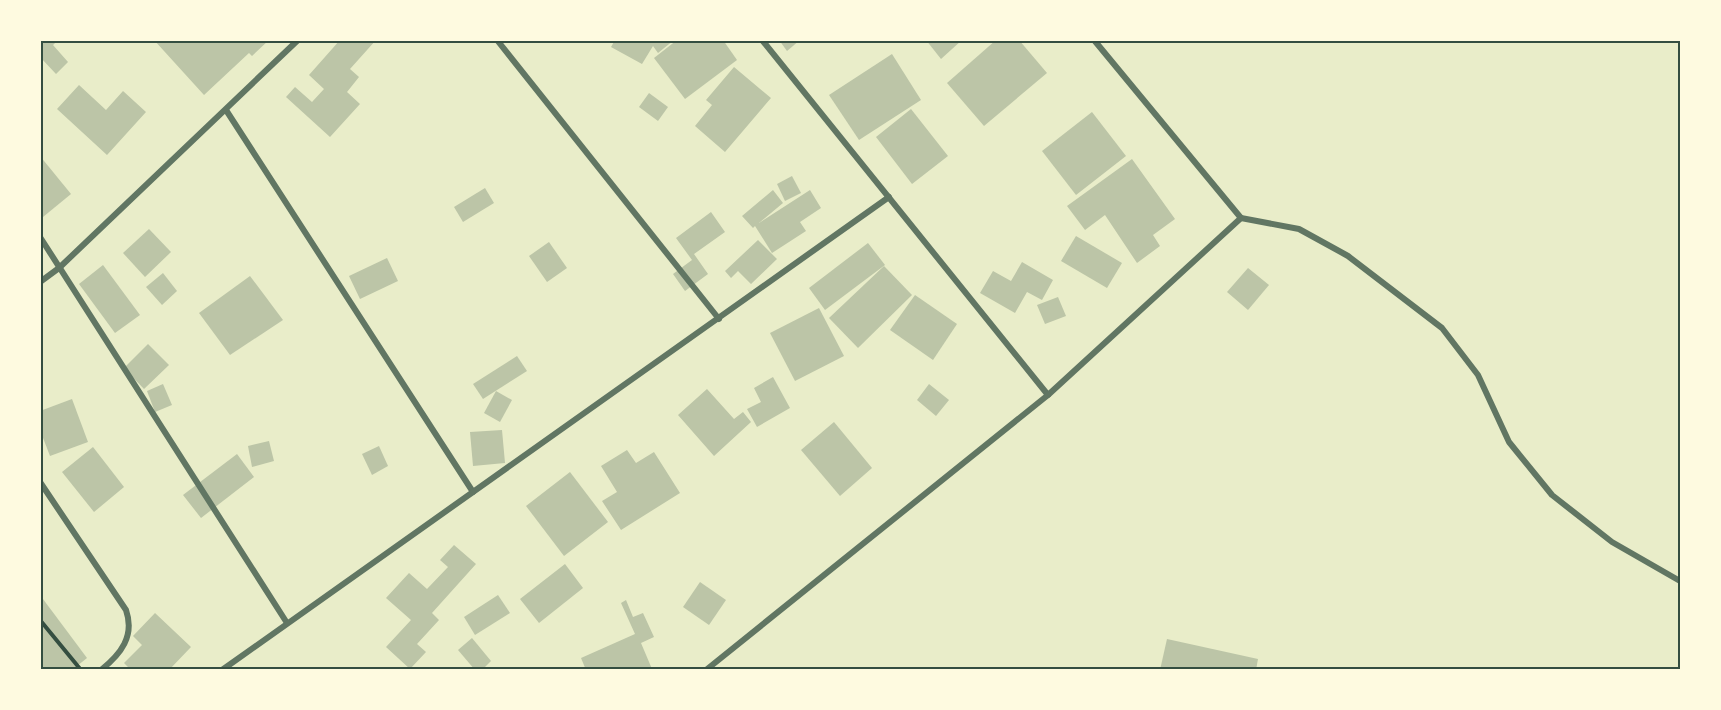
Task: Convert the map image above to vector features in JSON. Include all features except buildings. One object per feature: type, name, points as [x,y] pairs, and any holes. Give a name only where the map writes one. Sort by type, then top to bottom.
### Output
[{"type":"street","points":[[40,282],[59,268],[298,40]]},
{"type":"street","points":[[497,40],[719,319]]},
{"type":"street","points":[[762,40],[1048,395]]},
{"type":"street","points":[[1094,40],[1241,218],[1299,229],[1348,256],[1442,328],[1478,375],[1509,442],[1552,495],[1612,542],[1680,581]]},
{"type":"street","points":[[226,110],[473,492]]},
{"type":"street","points":[[222,669],[889,197]]},
{"type":"street","points":[[706,669],[1048,395],[1241,218]]},
{"type":"street","points":[[40,237],[286,623]]},
{"type":"street","points":[[40,482],[126,610],[129,621],[128,638],[117,657],[100,669]]},
{"type":"path","points":[[40,620],[81,669]]}]
